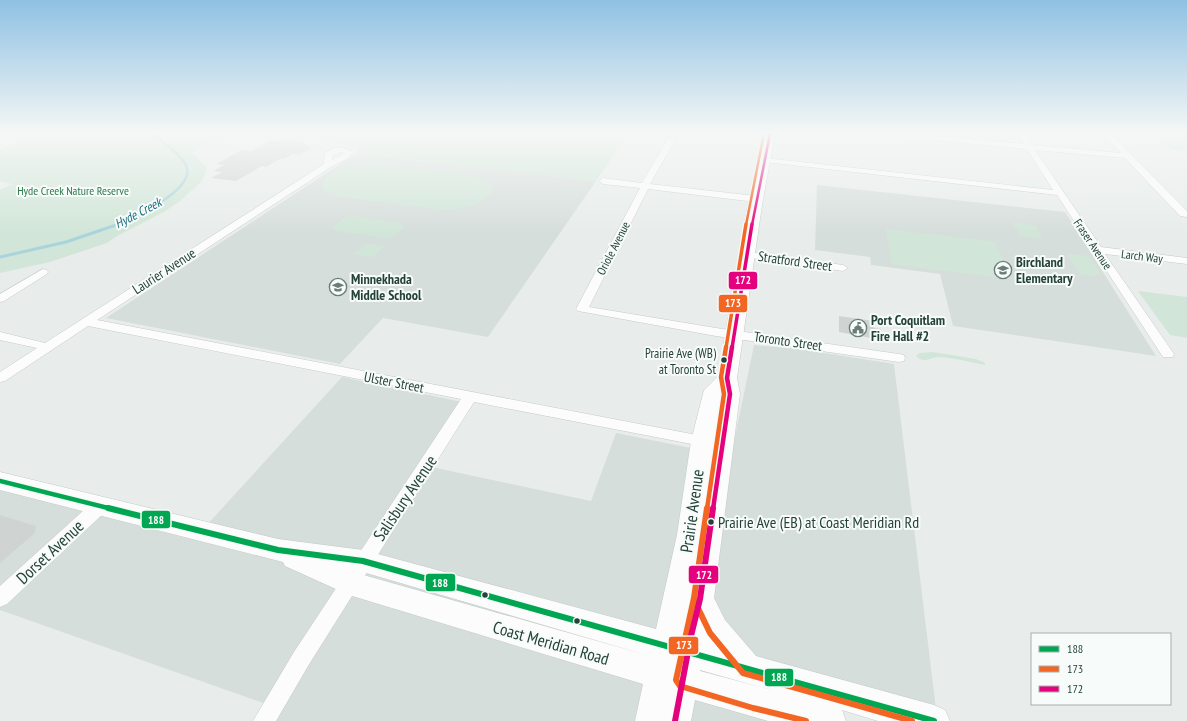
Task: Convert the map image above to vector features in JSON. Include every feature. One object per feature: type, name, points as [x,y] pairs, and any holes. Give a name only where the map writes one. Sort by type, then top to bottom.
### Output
[{"type":"main road","name":"Prairie Avenue","points":[[651,721],[700,599],[730,394],[727,378],[756,199],[764,166]]},
{"type":"main road","name":"Prairie Avenue","points":[[675,721],[675,664],[702,441],[714,390],[727,378]]},
{"type":"main road","name":"Coast Meridian Road","points":[[0,481],[278,550],[675,664],[762,704],[830,721]]},
{"type":"main road","points":[[700,599],[715,630],[746,668]]},
{"type":"main road","name":"Coast Meridian Road","points":[[675,664],[746,668],[934,721]]},
{"type":"street","name":"Laurier Avenue","points":[[0,378],[327,166]]},
{"type":"street","name":"Oriole Avenue","points":[[582,310],[657,166]]},
{"type":"street","points":[[815,166],[1060,193]]},
{"type":"street","name":"Fraser Avenue","points":[[1042,166],[1168,354]]},
{"type":"street","points":[[1138,166],[1185,214]]},
{"type":"street","points":[[602,181],[756,199]]},
{"type":"street","name":"Larch Way","points":[[1098,250],[1187,262]]},
{"type":"street","name":"Stratford Street","points":[[748,255],[843,268]]},
{"type":"street","points":[[0,299],[44,272]]},
{"type":"street","name":"Toronto Street","points":[[582,310],[899,358]]},
{"type":"street","name":"Ulster Street","points":[[86,322],[702,441]]},
{"type":"street","points":[[0,336],[47,348]]},
{"type":"street","name":"Salisbury Avenue","points":[[264,721],[356,572],[420,476],[470,397]]},
{"type":"street","name":"Dorset Avenue","points":[[0,598],[100,506]]},
{"type":"shaded area","name":"Minnekhada Middle School","points":[[338,166],[465,166],[596,181],[488,337],[383,318],[340,364],[106,318]]},
{"type":"shaded area","name":"Birchland Elementary","points":[[817,185],[1065,212],[1156,356],[953,326],[940,274],[871,265],[870,257],[815,250]]},
{"type":"shaded area","points":[[754,345],[799,349],[894,364],[936,709],[833,681],[833,721],[256,721],[266,704],[0,610],[0,486],[194,539],[342,377],[467,403],[427,466],[591,501],[616,433],[731,456]]},
{"type":"green space","name":"Hyde Creek Nature Reserve","points":[[0,166],[204,166],[207,169],[201,182],[180,201],[164,212],[117,236],[107,243],[50,262],[0,273],[0,190],[13,184],[0,181]]},
{"type":"green space","points":[[390,166],[474,176],[488,181],[493,189],[491,194],[479,203],[463,208],[447,210],[339,197],[325,192],[322,187],[330,176],[353,167]]},
{"type":"green space","points":[[465,166],[606,166],[596,181]]},
{"type":"green space","points":[[353,216],[400,223],[404,227],[395,236],[387,238],[336,231],[332,228],[343,218]]},
{"type":"green space","points":[[1013,222],[1036,226],[1042,238],[1020,236]]},
{"type":"green space","points":[[886,229],[995,242],[1011,279],[892,264]]},
{"type":"green space","points":[[366,244],[384,246],[373,257],[354,254]]},
{"type":"green space","points":[[1066,254],[1089,256],[1100,273],[1095,276],[1081,275]]},
{"type":"green space","points":[[1138,291],[1187,297],[1187,338],[1170,335]]},
{"type":"green space","points":[[933,352],[976,359],[985,363],[985,365],[940,357],[922,360],[916,356],[920,353]]},
{"type":"building","points":[[223,166],[268,166],[266,167],[262,166],[236,181],[211,178],[222,172],[213,171]]},
{"type":"building","name":"Port Coquitlam Fire Hall #2","points":[[839,316],[874,321],[874,328],[881,329],[882,340],[839,332]]},
{"type":"building","points":[[0,515],[36,526],[35,533],[0,563]]},
{"type":"waterway","name":"Hyde Creek","points":[[117,225],[148,210],[172,194],[181,186],[186,177],[186,166]]},
{"type":"waterway","name":"Hyde Creek","points":[[0,257],[66,242],[119,224]]},
{"type":"transit line","name":"173","points":[[757,166],[749,204],[721,377],[724,394],[694,598],[676,680],[680,686],[753,708],[806,721]]},
{"type":"transit line","name":"172","points":[[675,721],[691,636],[700,599],[730,394],[727,378],[755,205],[763,166]]},
{"type":"transit line","name":"188","points":[[0,481],[278,550],[363,561],[934,721]]},
{"type":"transit line","name":"173","points":[[695,602],[710,633],[743,673],[912,721]]},
{"type":"place","name":"Birchland Elementary","points":[[1003,270]]},
{"type":"place","name":"Minnekhada Middle School","points":[[338,287]]},
{"type":"place","name":"Port Coquitlam Fire Hall #2","points":[[858,328]]},
{"type":"place","name":"Prairie Ave (WB) at Toronto St","points":[[724,360]]},
{"type":"place","name":"Prairie Ave (EB) at Coast Meridian Rd","points":[[711,522]]}]
